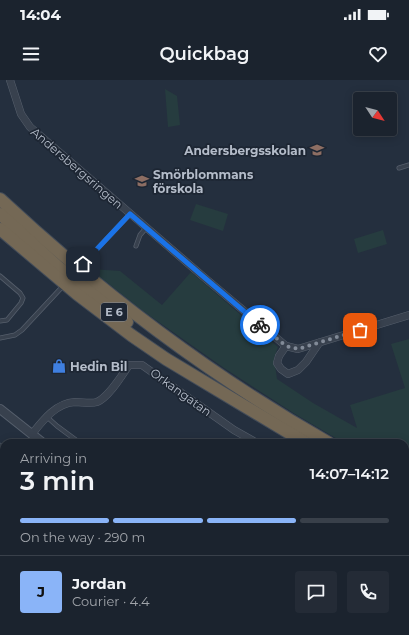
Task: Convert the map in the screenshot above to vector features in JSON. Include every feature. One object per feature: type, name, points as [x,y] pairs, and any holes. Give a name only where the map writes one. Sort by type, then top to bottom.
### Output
[{"type":"highway","points":[[0,190],[20,217]]},
{"type":"highway","name":"E 6","points":[[0,198],[86,275],[191,356],[242,390],[322,439]]},
{"type":"highway","name":"E 6","points":[[0,214],[57,266],[121,318],[185,366],[235,400],[299,439]]},
{"type":"highway","points":[[0,229],[63,283],[114,323],[166,359],[235,400]]},
{"type":"street","name":"Andersbergsringen","points":[[10,80],[21,114],[30,127],[146,228],[286,346]]},
{"type":"street","points":[[319,343],[306,362],[298,370],[288,374],[281,369],[277,363],[279,356],[286,346],[298,349],[409,316]]},
{"type":"street","name":"Orkangatan","points":[[32,434],[57,408],[74,402],[96,403],[106,396],[130,365],[142,365],[234,430],[250,439]]},
{"type":"street","points":[[0,409],[38,439]]},
{"type":"lane","points":[[399,168],[409,166]]},
{"type":"lane","points":[[83,264],[130,214]]},
{"type":"lane","points":[[136,246],[140,235],[146,228]]},
{"type":"lane","points":[[0,276],[20,293],[23,298],[21,303],[7,320],[0,321]]},
{"type":"lane","points":[[0,338],[14,335],[22,330],[63,286]]},
{"type":"lane","points":[[47,417],[75,439]]},
{"type":"green space","points":[[165,89],[177,96],[180,125],[168,127]]},
{"type":"green space","points":[[196,204],[228,214],[223,231],[190,220]]},
{"type":"green space","points":[[383,230],[387,244],[358,253],[354,239]]},
{"type":"green space","points":[[90,269],[120,271],[162,305],[191,272],[278,347],[274,358],[277,379],[313,403],[357,428],[350,405],[405,388],[391,344],[409,339],[409,439],[337,439],[295,414],[224,368],[143,311]]},
{"type":"way so far","points":[[260,325],[286,346],[298,349],[360,330]]},
{"type":"place","name":"Andersbergsskolan","points":[[317,150]]},
{"type":"place","name":"Smörblommans förskola","points":[[142,181]]},
{"type":"place","name":"Hedin Bil","points":[[59,366]]},
{"type":"route","points":[[83,264],[130,214],[260,325]]}]
